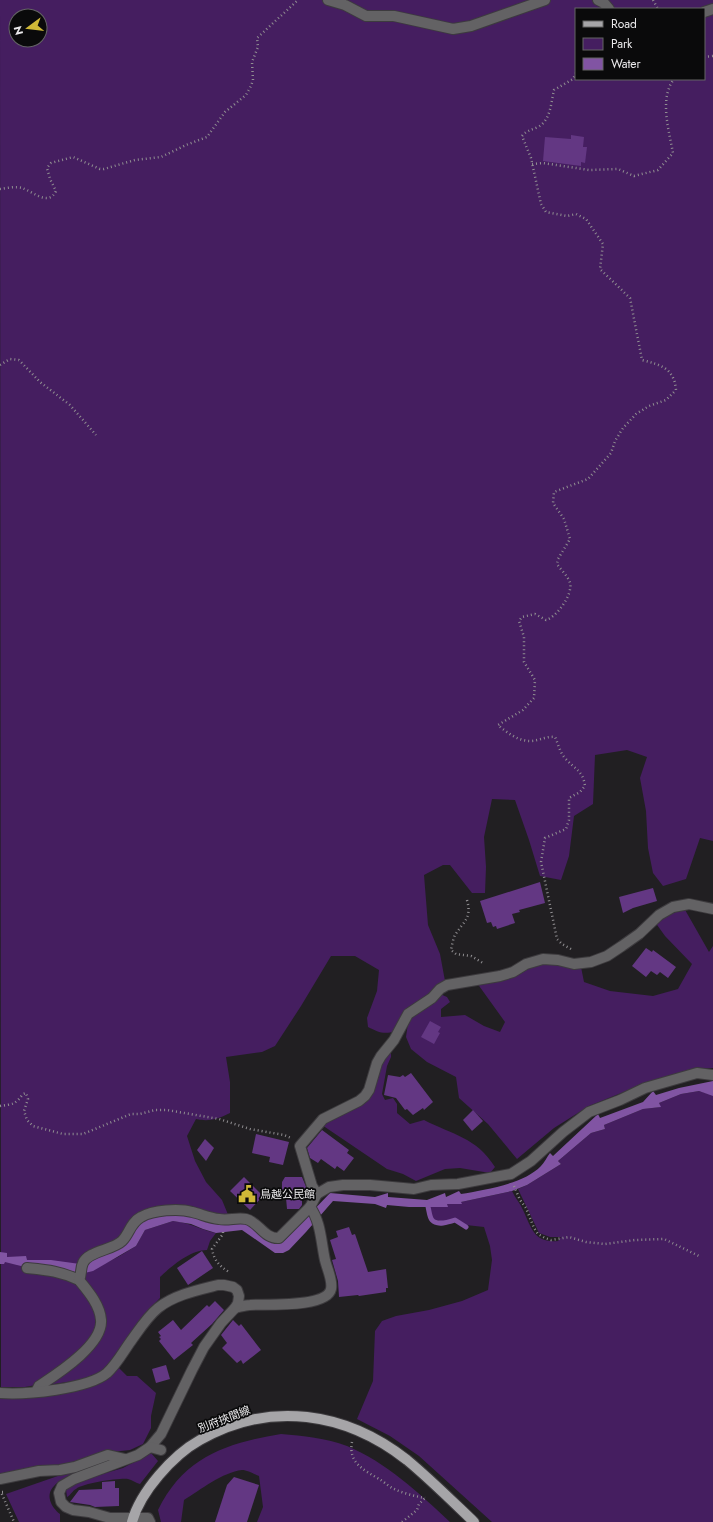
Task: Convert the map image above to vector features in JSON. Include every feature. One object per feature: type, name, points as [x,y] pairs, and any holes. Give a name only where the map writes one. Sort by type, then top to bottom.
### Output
[{"type":"main road","name":"別府挾間線","points":[[132,1520],[146,1492],[162,1472],[184,1450],[195,1443],[219,1431],[246,1421],[275,1416],[308,1416],[343,1424],[390,1448],[406,1460],[474,1522]]},
{"type":"street","points":[[328,0],[345,5],[366,16],[394,16],[453,29],[471,26],[544,0]]},
{"type":"street","points":[[598,0],[604,3],[608,8]]},
{"type":"street","points":[[317,1194],[312,1186],[300,1146],[323,1119],[359,1101],[364,1096],[368,1090],[381,1056],[394,1040],[408,1014],[432,998],[440,989],[447,985],[500,976],[513,972],[526,964],[543,959],[558,960],[574,964],[591,962],[607,956],[622,946],[639,934],[659,915],[673,907],[689,904],[713,909]]},
{"type":"street","points":[[36,1392],[38,1386],[79,1357],[92,1343],[98,1333],[101,1322],[100,1314],[80,1277],[83,1262],[88,1256],[110,1248],[122,1241],[132,1225],[142,1217],[166,1210],[190,1211],[220,1220],[248,1220],[267,1235],[274,1238],[279,1238],[311,1209],[317,1194],[329,1187],[343,1185],[370,1185],[414,1189],[431,1185],[458,1184],[511,1174],[531,1161],[563,1132],[589,1112],[645,1088],[697,1073],[713,1075]]},
{"type":"street","points":[[235,1308],[248,1305],[273,1305],[308,1302],[327,1296],[331,1288],[330,1280],[324,1259],[318,1221],[311,1209]]},
{"type":"street","points":[[27,1268],[56,1271],[80,1277]]},
{"type":"street","points":[[0,1393],[36,1392],[85,1384],[97,1380],[115,1366],[147,1319],[167,1302],[206,1288],[224,1285],[233,1287],[237,1290],[239,1296],[235,1308],[221,1323],[204,1347],[161,1434],[150,1447],[138,1455],[74,1479],[62,1486],[59,1493],[60,1502],[73,1510],[89,1512],[110,1518],[132,1520],[148,1518],[150,1522]]},
{"type":"street","points":[[150,1447],[161,1450]]},
{"type":"street","points":[[0,1479],[39,1471],[60,1470],[76,1467],[108,1456],[125,1459]]},
{"type":"path","points":[[0,189],[21,188],[43,198],[49,198],[55,194],[56,191],[47,168],[51,163],[73,157],[100,169],[134,160],[161,157],[207,137],[225,112],[246,95],[251,86],[253,80],[252,62],[258,46],[257,38],[298,0]]},
{"type":"path","points":[[575,76],[574,79],[554,90],[547,118],[539,126],[525,132],[522,136],[532,164],[541,204],[546,212],[567,216],[576,214],[586,219],[603,244],[600,268],[630,298],[642,360],[656,363],[669,370],[675,382],[676,390],[666,400],[649,406],[636,414],[623,428],[615,441],[611,453],[588,479],[554,492],[553,503],[564,519],[570,539],[558,559],[557,564],[568,579],[570,584],[570,592],[557,613],[551,619],[546,620],[535,614],[522,617],[519,621],[524,636],[524,662],[535,680],[534,698],[523,710],[498,725],[509,735],[530,741],[549,736],[555,737],[564,758],[578,770],[584,778],[585,786],[580,792],[569,798],[569,820],[566,829],[545,838],[541,862],[557,939],[562,944],[576,951]]},
{"type":"path","points":[[532,164],[543,163],[589,170],[618,169],[634,176],[658,170],[673,153],[666,116],[668,90],[673,80]]},
{"type":"path","points":[[0,365],[10,359],[19,360],[40,382],[70,406],[96,434]]},
{"type":"path","points":[[467,900],[469,914],[455,935],[451,950],[456,954],[471,956],[483,963]]},
{"type":"path","points":[[0,1106],[14,1104],[18,1102],[23,1094],[26,1093],[28,1099],[24,1111],[27,1120],[33,1126],[63,1134],[83,1134],[131,1114],[140,1114],[155,1110],[168,1110],[219,1118],[250,1129],[284,1135],[292,1139],[300,1146]]},
{"type":"path","points":[[516,1192],[526,1208],[538,1234],[551,1240],[569,1237],[586,1242],[606,1244],[635,1240],[664,1239],[699,1256]]},
{"type":"path","points":[[348,1441],[357,1444]]},
{"type":"path","points":[[352,1442],[352,1458],[361,1469],[381,1480],[390,1487],[425,1498]]},
{"type":"path","points":[[8,1490],[1,1492],[14,1522]]},
{"type":"path","points":[[402,1522],[416,1510],[419,1504],[428,1495],[432,1499]]},
{"type":"green space","points":[[0,0],[713,0],[713,841],[700,838],[686,879],[663,886],[653,873],[648,848],[646,811],[640,778],[647,757],[627,750],[595,755],[593,804],[574,816],[569,856],[561,880],[540,876],[515,800],[492,799],[484,837],[486,867],[485,893],[472,893],[450,865],[443,865],[424,875],[428,925],[440,954],[445,981],[395,1031],[388,1033],[381,1032],[368,1027],[367,1018],[377,991],[379,970],[355,956],[331,956],[275,1046],[262,1052],[226,1057],[230,1082],[230,1113],[213,1119],[196,1119],[187,1136],[195,1161],[206,1182],[222,1200],[229,1217],[186,1208],[121,1239],[76,1274],[97,1312],[97,1330],[77,1356],[36,1385],[25,1387],[1,1387]]},
{"type":"green space","points":[[684,908],[709,952],[713,946],[713,1068],[697,1069],[641,1085],[589,1106],[554,1128],[517,1159],[488,1124],[459,1098],[456,1077],[427,1062],[411,1049],[406,1037],[408,1023],[412,1016],[440,994],[447,997],[450,1002],[441,1009],[441,1017],[465,1015],[484,1026],[500,1032],[505,1022],[477,983],[544,962],[581,967],[584,982],[610,991],[653,996],[678,989],[692,964],[665,936],[655,922],[668,913]]},
{"type":"green space","points":[[391,1049],[391,1057],[387,1066],[382,1094],[385,1100],[393,1098],[397,1104],[397,1113],[410,1124],[424,1120],[472,1143],[488,1157],[495,1167],[490,1173],[460,1168],[445,1169],[416,1181],[403,1174],[387,1169],[322,1125],[363,1103],[381,1064]]},
{"type":"green space","points":[[699,1091],[713,1095],[713,1522],[492,1522],[419,1456],[390,1436],[357,1419],[373,1381],[375,1331],[382,1321],[396,1316],[429,1310],[462,1301],[488,1290],[492,1260],[490,1246],[484,1227],[466,1225],[455,1219],[444,1222],[432,1219],[430,1207],[447,1207],[447,1204],[461,1204],[461,1202],[512,1191],[535,1233],[544,1240],[558,1241],[561,1237],[550,1237],[539,1233],[518,1189],[561,1164],[558,1161],[591,1133],[605,1129],[604,1125],[643,1109],[660,1107],[659,1103],[681,1094]]},
{"type":"green space","points":[[173,1221],[216,1233],[210,1241],[207,1250],[188,1256],[160,1277],[160,1298],[142,1317],[100,1373],[80,1380],[41,1386],[59,1374],[103,1322],[82,1282],[85,1273],[118,1257],[136,1246],[145,1230]]},
{"type":"green space","points":[[118,1367],[127,1376],[137,1376],[156,1393],[151,1416],[151,1428],[143,1444],[130,1450],[102,1453],[75,1464],[0,1475],[0,1398],[40,1395]]},
{"type":"green space","points":[[281,1434],[323,1439],[347,1446],[361,1453],[389,1469],[402,1479],[450,1522],[257,1522],[263,1507],[259,1476],[242,1470],[227,1474],[184,1500],[181,1522],[161,1522],[158,1510],[169,1492],[181,1477],[194,1465],[225,1448],[243,1442]]},
{"type":"green space","points":[[151,1453],[158,1461],[140,1484],[128,1479],[102,1481],[80,1487],[67,1497],[66,1490],[75,1482],[123,1468]]},
{"type":"green space","points":[[78,1469],[76,1472],[61,1480],[51,1490],[50,1501],[60,1514],[60,1522],[19,1522],[6,1494]]},
{"type":"water","points":[[713,1081],[713,1096],[699,1091],[681,1094],[659,1103],[661,1107],[643,1109],[604,1125],[605,1129],[591,1133],[558,1161],[561,1164],[527,1185],[512,1191],[461,1202],[462,1204],[447,1204],[448,1207],[409,1207],[387,1205],[386,1208],[375,1204],[333,1201],[289,1250],[283,1253],[275,1253],[242,1230],[216,1233],[191,1224],[173,1221],[145,1230],[136,1246],[93,1271],[72,1274],[49,1272],[5,1262],[4,1264],[0,1264],[0,1252],[7,1253],[7,1257],[26,1256],[27,1260],[51,1260],[80,1264],[116,1249],[141,1220],[171,1212],[247,1222],[280,1243],[285,1240],[330,1193],[375,1197],[388,1193],[388,1197],[427,1200],[445,1193],[446,1197],[459,1191],[461,1194],[514,1182],[534,1172],[542,1165],[550,1153],[553,1156],[598,1114],[600,1118],[643,1102],[653,1091],[656,1095],[679,1088]]},
{"type":"building","points":[[571,135],[584,137],[583,147],[587,147],[585,163],[581,162],[581,166],[543,161],[545,137],[571,139]]},
{"type":"building","points":[[540,882],[545,903],[519,910],[520,912],[512,914],[515,923],[497,929],[496,926],[493,927],[491,922],[487,923],[480,901]]},
{"type":"building","points":[[653,888],[657,901],[633,908],[623,913],[619,897]]},
{"type":"building","points":[[646,948],[652,952],[653,950],[676,967],[668,978],[660,972],[657,975],[651,971],[646,977],[632,966]]},
{"type":"building","points":[[430,1021],[441,1027],[438,1032],[440,1033],[434,1044],[421,1037]]},
{"type":"building","points":[[411,1073],[433,1102],[424,1110],[423,1108],[413,1115],[407,1109],[405,1110],[396,1098],[384,1095],[388,1075],[400,1077],[403,1075],[405,1077]]},
{"type":"building","points":[[473,1110],[483,1121],[472,1131],[463,1120]]},
{"type":"building","points":[[322,1130],[349,1150],[347,1153],[354,1158],[344,1171],[337,1166],[335,1169],[321,1159],[318,1163],[310,1158],[307,1148]]},
{"type":"building","points":[[256,1134],[289,1142],[283,1165],[269,1162],[270,1157],[252,1153]]},
{"type":"building","points":[[205,1139],[214,1148],[206,1161],[197,1150]]},
{"type":"building","name":"鳥越公民館","points":[[244,1177],[263,1196],[250,1210],[230,1191]]},
{"type":"building","points":[[285,1177],[302,1177],[307,1189],[307,1198],[302,1198],[302,1205],[299,1209],[287,1209],[286,1198],[282,1198],[282,1182]]},
{"type":"building","points":[[349,1227],[352,1235],[355,1234],[368,1272],[386,1269],[388,1288],[386,1288],[386,1292],[339,1297],[338,1281],[332,1260],[336,1259],[330,1240],[338,1237],[336,1231]]},
{"type":"building","points":[[202,1251],[213,1268],[188,1285],[177,1268]]},
{"type":"building","points":[[215,1301],[224,1310],[212,1324],[191,1343],[193,1345],[174,1360],[159,1341],[161,1339],[159,1337],[161,1336],[158,1332],[173,1320],[181,1330],[207,1305],[209,1307]]},
{"type":"building","points":[[233,1320],[239,1326],[241,1324],[261,1350],[243,1364],[241,1360],[237,1363],[222,1348],[227,1343],[221,1335]]},
{"type":"building","points":[[166,1365],[170,1379],[156,1383],[152,1369]]},
{"type":"building","points":[[234,1477],[259,1485],[247,1522],[215,1522],[227,1485]]},
{"type":"building","points":[[115,1481],[115,1488],[119,1488],[119,1506],[95,1507],[70,1502],[79,1490],[102,1489],[102,1482]]},
{"type":"waterway","points":[[427,1203],[430,1217],[434,1222],[443,1223],[455,1220],[466,1227]]},
{"type":"place","name":"鳥越公民館","points":[[247,1194]]}]
